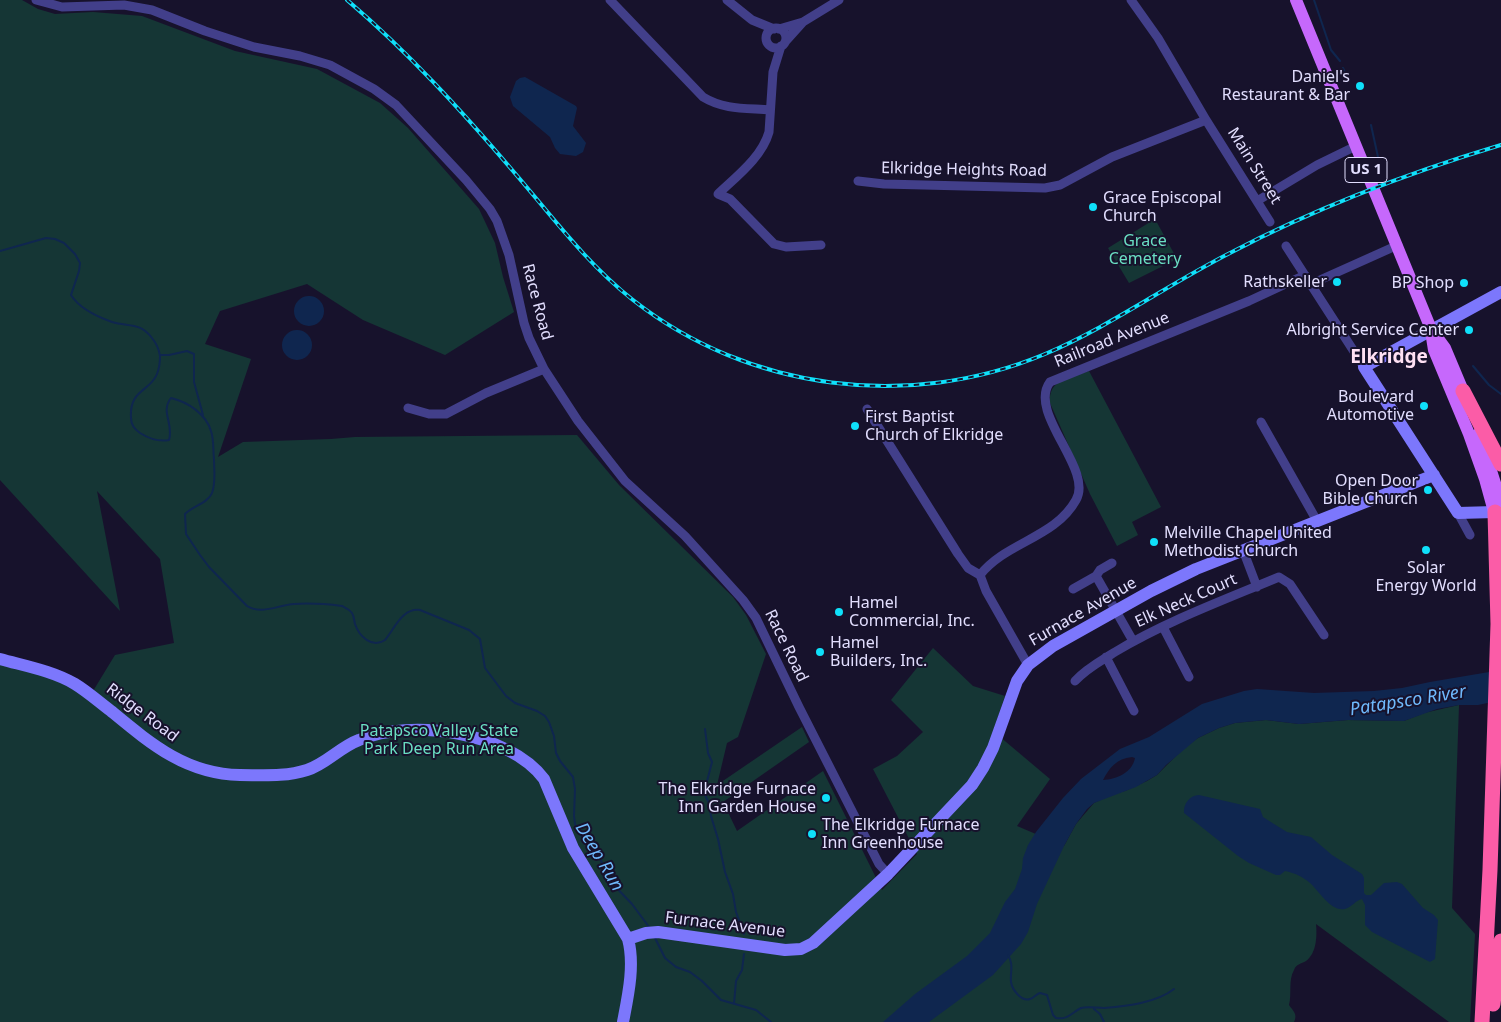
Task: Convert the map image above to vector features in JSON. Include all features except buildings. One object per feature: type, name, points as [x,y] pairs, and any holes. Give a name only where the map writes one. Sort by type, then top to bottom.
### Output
[{"type":"highway","points":[[1463,391],[1501,464]]},
{"type":"highway","points":[[1482,1022],[1490,870],[1498,596],[1498,507]]},
{"type":"highway","points":[[1491,1022],[1501,941]]},
{"type":"main road","name":"US 1","points":[[1296,0],[1398,245],[1431,329],[1434,350],[1498,507]]},
{"type":"main road","name":"US 1","points":[[1431,329],[1445,348],[1484,447],[1498,507],[1501,541]]},
{"type":"street","name":"Race Road","points":[[36,0],[62,6],[124,5],[152,10],[204,31],[246,45],[315,60],[386,96],[406,114],[466,180],[485,203],[497,222],[509,255],[529,338],[544,369],[578,421],[610,464],[633,489],[685,536],[752,610],[879,864],[888,874]]},
{"type":"street","points":[[610,0],[703,97],[711,102],[728,107],[770,110]]},
{"type":"street","points":[[727,0],[752,20],[768,44],[776,48],[783,44],[804,22],[839,0]]},
{"type":"street","name":"Main Street","points":[[1131,0],[1158,38],[1206,120],[1270,222]]},
{"type":"street","points":[[752,20],[784,32],[783,44],[773,72]]},
{"type":"street","points":[[804,22],[776,29],[767,34],[773,72],[769,132],[762,148],[718,194],[730,199],[774,244],[786,247],[801,244],[821,244]]},
{"type":"street","name":"Elkridge Heights Road","points":[[858,180],[884,184],[1051,187],[1068,181],[1121,153],[1206,120]]},
{"type":"street","points":[[1257,201],[1316,166],[1356,146]]},
{"type":"street","points":[[1311,284],[1398,245]]},
{"type":"street","points":[[1286,246],[1434,475],[1470,535]]},
{"type":"street","name":"Railroad Avenue","points":[[980,574],[998,557],[1054,525],[1070,509],[1078,496],[1080,489],[1077,476],[1045,405],[1044,391],[1050,382],[1249,301],[1305,275]]},
{"type":"street","points":[[1364,367],[1501,292]]},
{"type":"street","points":[[408,408],[429,414],[446,414],[544,369]]},
{"type":"street","points":[[867,410],[958,554],[968,568],[980,574],[986,591],[1028,666]]},
{"type":"street","points":[[1262,422],[1317,521]]},
{"type":"street","name":"Furnace Avenue","points":[[628,939],[652,933],[785,950],[801,949],[813,944],[888,874],[964,794],[979,775],[998,738],[1013,689],[1028,666],[1039,655],[1066,638],[1180,576],[1434,475]]},
{"type":"street","points":[[1458,513],[1498,507]]},
{"type":"street","points":[[1243,550],[1257,586]]},
{"type":"street","points":[[1073,589],[1096,576],[1100,570],[1112,563]]},
{"type":"street","points":[[1096,576],[1133,641]]},
{"type":"street","name":"Elk Neck Court","points":[[1076,681],[1085,670],[1133,641],[1279,577],[1290,584],[1324,635]]},
{"type":"street","points":[[1162,627],[1189,677]]},
{"type":"street","points":[[1106,657],[1134,711]]},
{"type":"street","name":"Ridge Road","points":[[0,660],[68,680],[87,692],[137,733],[167,754],[192,767],[209,772],[238,775],[297,773],[312,769],[357,740],[368,736],[401,731],[448,732],[507,749],[528,763],[544,780],[573,848],[628,939]]},
{"type":"street","points":[[624,1022],[631,961],[628,939]]},
{"type":"green space","name":"Patapsco Valley State Park Deep Run Area","points":[[0,0],[22,0],[38,9],[55,14],[93,12],[142,16],[235,51],[317,69],[380,103],[408,128],[479,209],[495,243],[514,312],[445,355],[363,320],[307,284],[220,311],[205,344],[251,359],[218,457],[243,442],[355,437],[577,435],[619,485],[733,597],[746,615],[766,654],[738,737],[727,743],[717,785],[802,727],[809,742],[723,802],[737,831],[823,771],[882,890],[917,854],[873,769],[897,756],[923,732],[891,700],[933,648],[973,686],[1005,696],[993,731],[1050,779],[1017,826],[1064,846],[1076,824],[1094,803],[1113,794],[1125,791],[1157,775],[1183,749],[1198,738],[1219,728],[1235,723],[1266,720],[1299,724],[1348,720],[1404,721],[1424,713],[1459,705],[1452,908],[1475,934],[1470,1022],[1449,1022],[1316,924],[1316,938],[1310,958],[1296,966],[1291,978],[1289,1005],[1295,1015],[1294,1022],[0,1022],[0,661],[37,671],[90,696],[115,655],[174,643],[160,559],[97,491],[120,611],[0,480]]},
{"type":"green space","name":"Grace Cemetery","points":[[1155,219],[1177,259],[1129,283],[1108,248]]},
{"type":"green space","points":[[1089,371],[1161,507],[1132,522],[1138,535],[1117,546],[1090,494],[1050,403],[1050,395],[1056,384]]},
{"type":"water","points":[[525,77],[576,106],[573,126],[586,143],[583,152],[576,156],[560,154],[550,137],[513,106],[510,97],[516,81]]},
{"type":"water","points":[[309,296],[315,297],[323,305],[323,317],[315,325],[309,326],[303,325],[295,317],[294,311],[295,305],[303,297]]},
{"type":"water","points":[[297,330],[303,331],[311,339],[311,351],[303,359],[297,360],[291,359],[283,351],[282,345],[283,339],[291,331]]},
{"type":"water","name":"Patapsco River","points":[[1501,670],[1501,700],[1478,705],[1459,705],[1437,709],[1404,721],[1348,720],[1299,724],[1266,720],[1235,723],[1198,738],[1157,775],[1136,787],[1094,803],[1087,809],[1064,846],[1037,904],[1028,932],[1021,944],[993,975],[929,1022],[883,1022],[915,994],[967,956],[990,933],[1005,902],[1015,889],[1022,869],[1023,858],[1036,832],[1081,779],[1120,749],[1149,737],[1202,704],[1244,691],[1257,689],[1314,693],[1374,691]],"holes":[[[1126,758],[1135,758],[1131,768],[1123,774],[1103,780],[1111,768],[1118,762]]]},
{"type":"water","points":[[1199,795],[1260,809],[1263,817],[1287,832],[1311,837],[1332,855],[1362,874],[1364,878],[1364,893],[1366,895],[1371,895],[1384,883],[1397,882],[1402,884],[1423,908],[1438,920],[1435,959],[1430,962],[1372,932],[1365,925],[1365,905],[1362,899],[1345,909],[1340,909],[1330,904],[1305,879],[1285,871],[1280,875],[1276,875],[1238,856],[1184,813],[1188,801]]},
{"type":"waterway","points":[[1314,0],[1331,50],[1340,61]]},
{"type":"waterway","points":[[1343,68],[1346,75]]},
{"type":"waterway","points":[[1371,125],[1378,157]]},
{"type":"waterway","name":"Deep Run","points":[[0,251],[46,238],[64,243],[75,254],[80,263],[71,295],[74,300],[89,312],[101,318],[143,329],[153,340],[158,349],[160,363],[154,380],[133,401],[131,409],[132,425],[146,436],[158,440],[169,440],[170,428],[167,408],[171,398],[184,402],[196,410],[209,425],[213,438],[214,485],[210,496],[185,514],[186,534],[209,567],[247,606],[258,610],[300,604],[342,606],[352,613],[357,629],[363,637],[375,643],[385,640],[408,612],[420,610],[469,630],[480,639],[485,668],[506,696],[515,703],[537,711],[545,716],[549,722],[554,736],[556,753],[573,777],[575,824],[581,835],[600,858],[609,880],[632,904],[649,927]]},
{"type":"waterway","points":[[160,355],[187,351],[194,354],[194,382],[203,415]]},
{"type":"waterway","points":[[1473,366],[1489,385],[1501,394]]},
{"type":"waterway","points":[[705,729],[708,753],[712,762],[704,793],[709,803],[725,872],[744,934]]},
{"type":"waterway","name":"Deep Run","points":[[655,938],[665,958],[676,967],[690,972],[721,1000],[756,1010],[771,1022]]},
{"type":"waterway","points":[[734,1004],[736,981],[742,970],[744,954]]},
{"type":"waterway","points":[[1008,955],[1011,965],[1011,982],[1015,991],[1023,999],[1031,998],[1040,993],[1047,995],[1053,1015],[1056,1018],[1067,1017],[1083,1007],[1104,1008],[1150,1001],[1174,989]]},
{"type":"waterway","points":[[1094,1009],[1100,1014],[1104,1022]]},
{"type":"railway","points":[[347,0],[391,40],[454,104],[584,255],[633,300],[678,331],[727,355],[778,372],[832,382],[885,386],[940,382],[993,372],[1045,354],[1115,319],[1207,265],[1296,221],[1329,206],[1432,167],[1501,145]]},
{"type":"place","name":"Daniel's Restaurant & Bar","points":[[1360,86]]},
{"type":"place","name":"Grace Episcopal Church","points":[[1093,207]]},
{"type":"place","name":"Rathskeller","points":[[1337,282]]},
{"type":"place","name":"BP Shop","points":[[1464,283]]},
{"type":"place","name":"Albright Service Center","points":[[1469,330]]},
{"type":"place","name":"Boulevard Automotive","points":[[1424,406]]},
{"type":"place","name":"First Baptist Church of Elkridge","points":[[855,426]]},
{"type":"place","name":"Open Door Bible Church","points":[[1428,490]]},
{"type":"place","name":"Melville Chapel United Methodist Church","points":[[1154,542]]},
{"type":"place","name":"Solar Energy World","points":[[1426,550]]},
{"type":"place","name":"Hamel Commercial, Inc.","points":[[839,612]]},
{"type":"place","name":"Hamel Builders, Inc.","points":[[820,652]]},
{"type":"place","name":"The Elkridge Furnace Inn Garden House","points":[[826,798]]},
{"type":"place","name":"The Elkridge Furnace Inn Greenhouse","points":[[812,834]]},
{"type":"district","name":"Elkridge","points":[[1389,358]]}]
